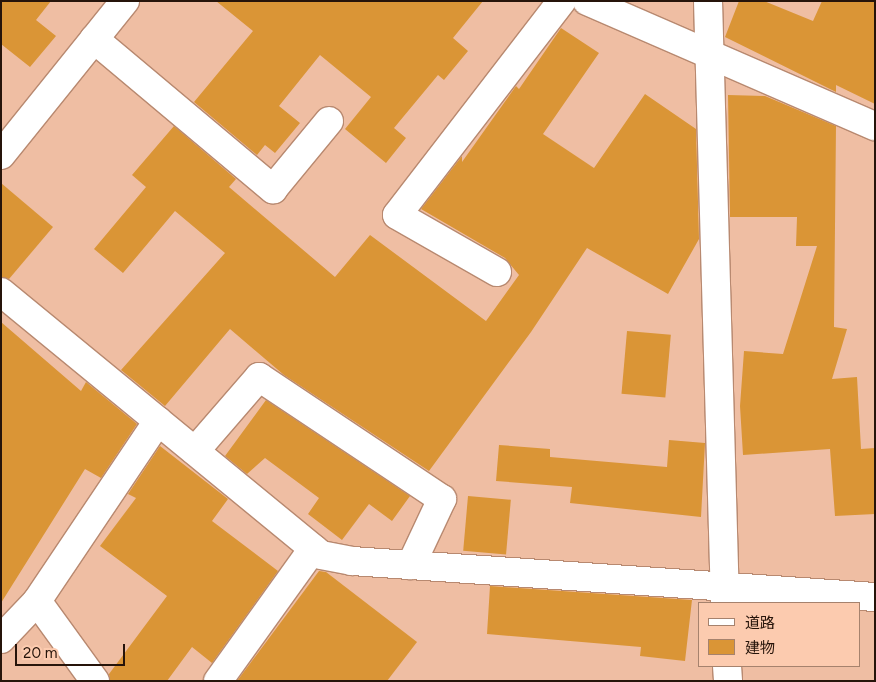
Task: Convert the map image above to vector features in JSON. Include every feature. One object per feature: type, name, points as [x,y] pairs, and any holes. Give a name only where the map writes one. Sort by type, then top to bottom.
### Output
[{"type":"street","points":[[1,155],[124,1]]},
{"type":"street","points":[[497,272],[396,215],[562,1]]},
{"type":"street","points":[[587,1],[710,58],[875,126]]},
{"type":"street","points":[[708,1],[725,595]]},
{"type":"street","points":[[94,39],[273,189],[329,121]]},
{"type":"street","points":[[1,292],[321,555],[352,561],[725,595],[875,596]]},
{"type":"street","points":[[195,451],[259,378],[442,499],[411,565]]},
{"type":"street","points":[[1,639],[37,601],[158,421]]},
{"type":"street","points":[[218,681],[314,549]]},
{"type":"street","points":[[37,601],[94,681]]},
{"type":"street","points":[[727,667],[728,681]]},
{"type":"building","points":[[1,1],[51,1],[36,20],[56,36],[30,67],[1,44]]},
{"type":"building","points":[[216,1],[483,1],[453,38],[468,51],[444,80],[438,75],[394,128],[406,138],[386,163],[345,129],[371,97],[320,55],[279,106],[300,123],[275,153],[265,145],[257,155],[194,102],[253,31]]},
{"type":"building","points":[[739,1],[764,1],[813,21],[822,1],[875,1],[875,104],[836,85],[836,92],[725,37]]},
{"type":"building","points":[[561,28],[599,53],[543,134],[594,168],[645,94],[696,129],[699,239],[668,294],[587,248],[531,332],[429,471],[284,375],[230,329],[165,406],[121,370],[225,253],[175,211],[123,273],[94,249],[146,187],[132,175],[174,126],[236,179],[229,187],[335,277],[370,235],[486,321],[519,275],[505,258],[421,209],[462,156],[462,162],[516,86],[519,89]]},
{"type":"building","points":[[728,95],[765,96],[836,126],[834,327],[847,329],[832,379],[857,377],[861,449],[875,448],[875,514],[835,516],[830,449],[743,455],[740,406],[744,351],[783,354],[817,246],[796,246],[797,217],[730,217]]},
{"type":"building","points":[[1,183],[53,227],[9,279],[1,277]]},
{"type":"building","points":[[1,322],[81,391],[86,382],[137,424],[101,478],[85,469],[1,603]]},
{"type":"building","points":[[627,331],[671,335],[665,398],[622,394]]},
{"type":"building","points":[[266,400],[410,496],[392,521],[369,504],[342,540],[308,514],[319,498],[265,458],[247,474],[225,456]]},
{"type":"building","points":[[669,440],[705,443],[701,517],[570,503],[572,487],[496,481],[499,445],[550,449],[550,457],[667,467]]},
{"type":"building","points":[[160,446],[228,499],[212,521],[278,571],[212,663],[192,647],[167,681],[110,681],[109,674],[167,596],[100,546],[136,498],[128,494]]},
{"type":"building","points":[[468,496],[511,500],[506,555],[463,551]]},
{"type":"building","points":[[319,571],[326,572],[417,642],[387,681],[237,681]]},
{"type":"building","points":[[490,586],[692,600],[685,661],[640,656],[641,647],[487,634]]}]
